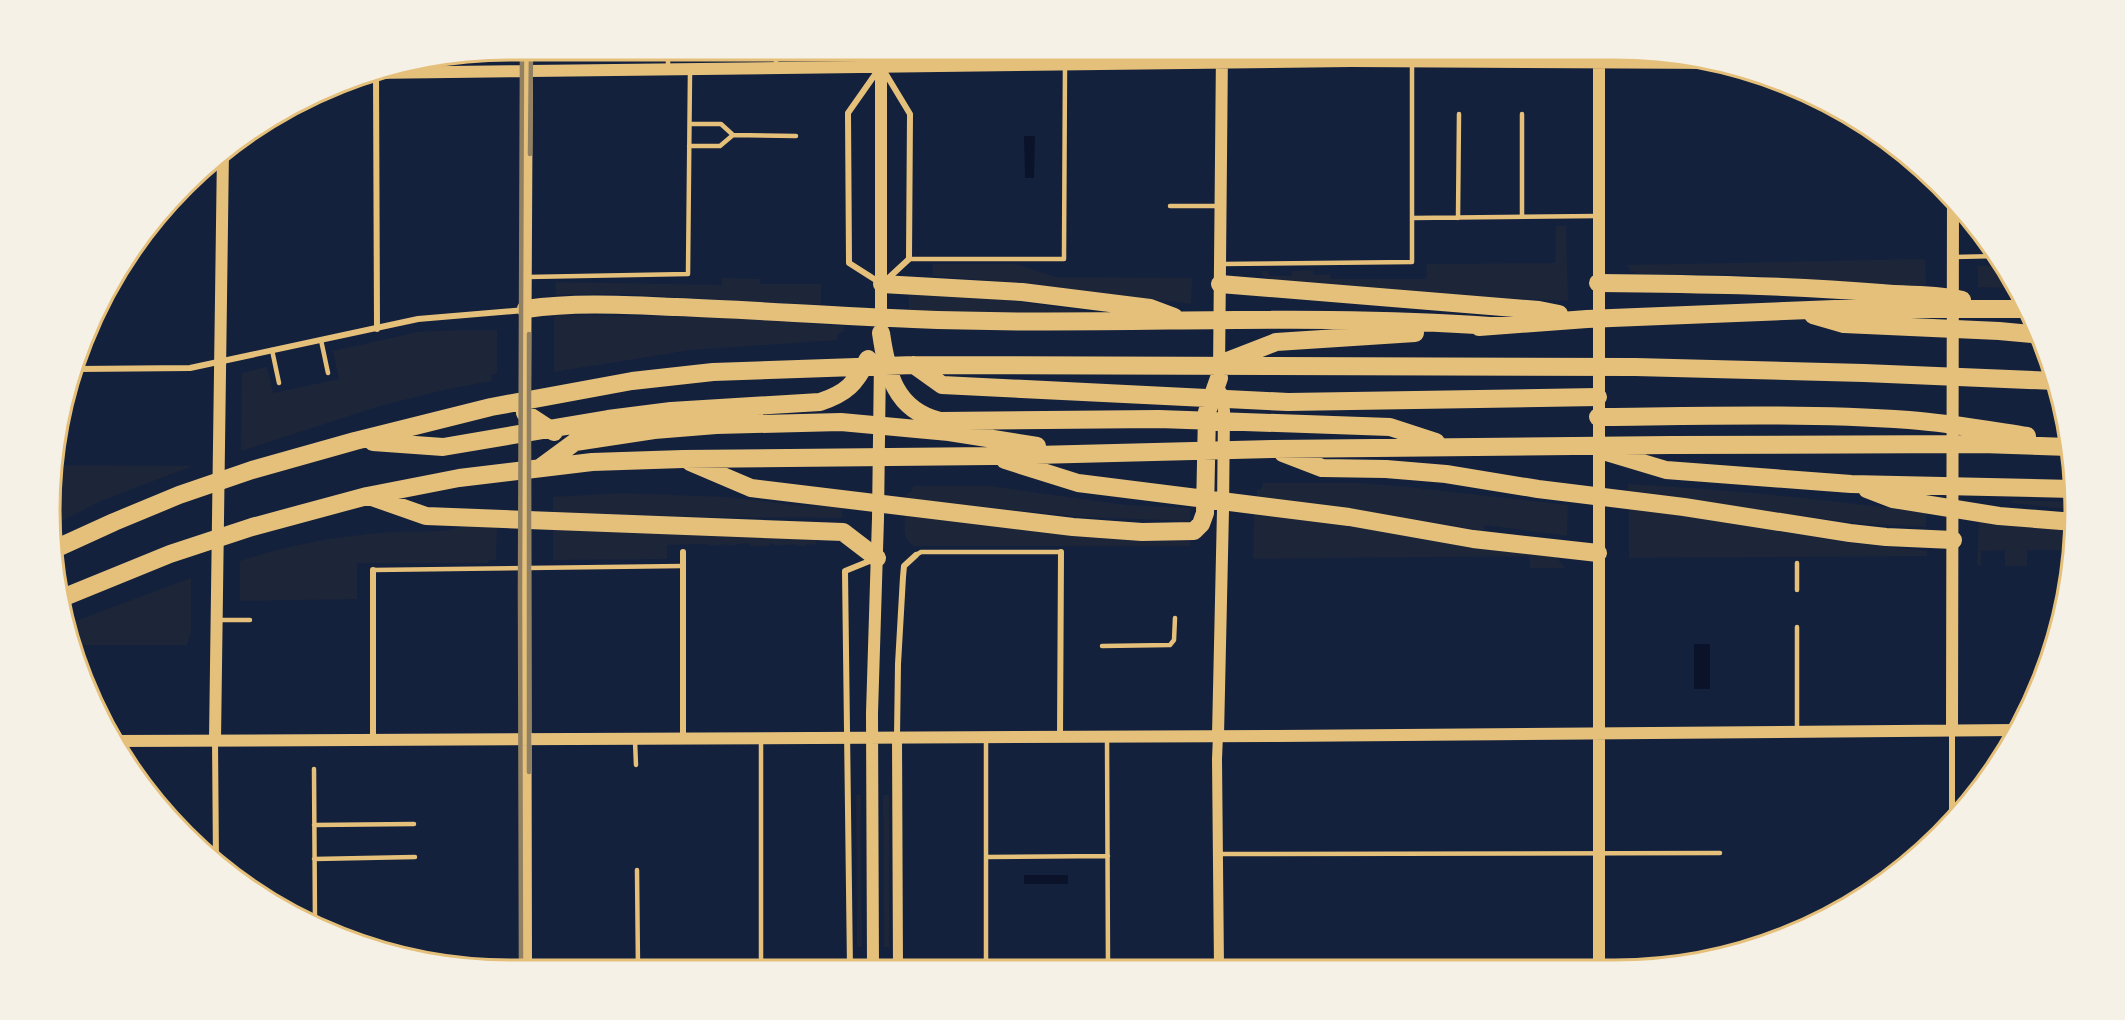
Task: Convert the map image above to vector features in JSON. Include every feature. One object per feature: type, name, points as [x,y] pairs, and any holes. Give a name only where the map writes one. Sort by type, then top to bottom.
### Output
[{"type":"highway","points":[[882,284],[1045,294],[1150,308],[1184,321]]},
{"type":"highway","points":[[1598,292],[1803,287],[1947,296],[1993,308]]},
{"type":"highway","points":[[1220,290],[1539,310],[1587,319]]},
{"type":"highway","points":[[525,309],[551,305],[640,306],[787,311],[914,319],[1434,322],[1490,326]]},
{"type":"highway","points":[[1215,372],[1276,342],[1587,319],[1835,309],[2018,309]]},
{"type":"highway","points":[[1800,311],[1844,324],[2029,334]]},
{"type":"highway","points":[[525,479],[575,442],[654,430],[717,416],[804,405],[838,396],[850,388],[861,373],[881,333]]},
{"type":"highway","points":[[881,333],[892,382],[902,398],[929,418],[947,421],[1159,419],[1390,427],[1455,447]]},
{"type":"highway","points":[[914,365],[942,385],[1288,402],[1598,397]]},
{"type":"highway","points":[[62,546],[190,492],[252,470],[355,441],[459,414],[632,381],[713,372],[914,365],[1215,372],[1635,367],[2046,381]]},
{"type":"highway","points":[[682,459],[751,488],[1073,527],[1142,532],[1194,531],[1214,510],[1207,412],[1215,372]]},
{"type":"highway","points":[[355,441],[443,447],[608,419],[672,411],[717,416],[883,425],[949,432],[1077,453]]},
{"type":"highway","points":[[525,413],[548,429],[575,442]]},
{"type":"highway","points":[[1598,417],[1752,416],[1910,420],[1967,426],[2060,443]]},
{"type":"highway","points":[[69,595],[170,554],[252,526],[367,496],[459,478],[570,464],[682,459],[992,456],[1273,449],[2060,445]]},
{"type":"highway","points":[[1590,447],[1666,470],[1851,484],[2064,489]]},
{"type":"highway","points":[[1273,449],[1322,468],[1386,469],[1446,474],[1850,533],[1953,540]]},
{"type":"highway","points":[[992,456],[1078,483],[1349,517],[1473,539],[1598,553]]},
{"type":"highway","points":[[1851,484],[1893,499],[1999,516],[2065,521]]},
{"type":"highway","points":[[367,496],[426,516],[843,532],[877,558]]},
{"type":"main road","points":[[526,60],[526,960]]},
{"type":"main road","points":[[873,960],[872,736],[882,284],[881,60]]},
{"type":"main road","points":[[1215,372],[1221,264],[1222,60]]},
{"type":"main road","points":[[428,68],[526,71],[1222,64],[1287,60]]},
{"type":"main road","points":[[1392,60],[1412,62],[1474,60]]},
{"type":"main road","points":[[1599,60],[1599,960]]},
{"type":"main road","points":[[215,740],[223,164]]},
{"type":"main road","points":[[1952,730],[1953,213]]},
{"type":"main road","points":[[1214,510],[1218,735]]},
{"type":"main road","points":[[124,741],[2008,730]]},
{"type":"street","points":[[881,66],[910,114],[909,259],[882,284],[849,263],[848,113],[881,66]]},
{"type":"street","points":[[372,82],[377,329]]},
{"type":"street","points":[[83,369],[190,368],[418,319],[525,309]]},
{"type":"street","points":[[683,552],[683,738]]},
{"type":"street","points":[[1060,736],[1061,552]]},
{"type":"street","points":[[898,960],[897,664],[904,566],[916,555]]},
{"type":"street","points":[[850,960],[845,571],[877,558]]},
{"type":"street","points":[[373,570],[373,740]]},
{"type":"street","points":[[1952,730],[1954,806]]},
{"type":"street","points":[[1218,735],[1218,960]]},
{"type":"street","points":[[215,740],[216,850]]},
{"type":"lane","points":[[668,60],[668,69]]},
{"type":"lane","points":[[776,60],[776,68]]},
{"type":"lane","points":[[1221,264],[1412,262],[1412,62]]},
{"type":"lane","points":[[909,259],[1064,259],[1065,65]]},
{"type":"lane","points":[[526,277],[688,274],[690,69]]},
{"type":"lane","points":[[1458,218],[1459,114]]},
{"type":"lane","points":[[1522,114],[1522,217]]},
{"type":"lane","points":[[690,124],[721,124],[733,135]]},
{"type":"lane","points":[[689,146],[720,146],[733,135],[796,136]]},
{"type":"lane","points":[[1170,206],[1221,206]]},
{"type":"lane","points":[[1412,218],[1599,216]]},
{"type":"lane","points":[[1953,257],[1986,256]]},
{"type":"lane","points":[[321,340],[328,373]]},
{"type":"lane","points":[[272,349],[279,383]]},
{"type":"lane","points":[[916,555],[921,552],[1061,552]]},
{"type":"lane","points":[[1797,563],[1797,590]]},
{"type":"lane","points":[[373,570],[683,566]]},
{"type":"lane","points":[[1102,646],[1170,645],[1174,640],[1175,618]]},
{"type":"lane","points":[[217,620],[250,620]]},
{"type":"lane","points":[[1797,627],[1797,731]]},
{"type":"lane","points":[[1107,735],[1108,960]]},
{"type":"lane","points":[[986,736],[986,960]]},
{"type":"lane","points":[[635,738],[636,765]]},
{"type":"lane","points":[[761,738],[761,960]]},
{"type":"lane","points":[[314,769],[315,916]]},
{"type":"lane","points":[[315,825],[414,824]]},
{"type":"lane","points":[[1217,854],[1720,853]]},
{"type":"lane","points":[[987,856],[1108,856]]},
{"type":"lane","points":[[314,859],[415,858]]},
{"type":"lane","points":[[637,870],[638,960]]},
{"type":"shaded area","points":[[1024,136],[1035,136],[1034,178],[1025,178]]},
{"type":"shaded area","points":[[1556,226],[1566,226],[1568,301],[1467,296],[1271,280],[1262,275],[1261,271],[1268,271],[1269,276],[1292,276],[1292,271],[1313,270],[1314,275],[1330,274],[1331,279],[1426,279],[1427,264],[1555,263]]},
{"type":"shaded area","points":[[1925,259],[1926,288],[1730,274],[1639,274],[1631,271],[1626,265]]},
{"type":"shaded area","points":[[933,264],[1016,264],[1055,277],[1192,278],[1191,304],[1022,283],[933,276]]},
{"type":"shaded area","points":[[1978,266],[1993,266],[2006,288],[1978,287]]},
{"type":"shaded area","points":[[722,278],[760,279],[760,284],[821,284],[821,302],[820,305],[616,294],[556,295],[555,282],[722,285]]},
{"type":"shaded area","points":[[909,295],[994,298],[1090,312],[909,311]]},
{"type":"shaded area","points":[[554,315],[721,317],[844,326],[844,331],[838,334],[837,340],[691,350],[554,372]]},
{"type":"shaded area","points":[[497,330],[497,373],[492,375],[491,381],[380,406],[241,451],[242,373],[267,367],[273,393],[339,379],[333,351],[418,332]]},
{"type":"shaded area","points":[[63,465],[192,466],[101,501],[60,522]]},
{"type":"shaded area","points":[[1263,483],[1361,483],[1568,505],[1567,536],[1485,525],[1484,531],[1364,511],[1257,497],[1257,490],[1261,489]]},
{"type":"shaded area","points":[[1628,484],[1777,495],[1926,512],[1926,527],[1865,524],[1628,494]]},
{"type":"shaded area","points":[[913,486],[990,486],[1126,505],[1190,508],[1190,521],[1083,517],[906,499],[906,494],[912,491]]},
{"type":"shaded area","points":[[620,493],[728,497],[794,505],[842,507],[842,518],[697,517],[553,512],[553,497]]},
{"type":"shaded area","points":[[2012,500],[2065,502],[2065,509],[2012,503]]},
{"type":"shaded area","points":[[1629,507],[1852,543],[1927,551],[1927,556],[1629,558]]},
{"type":"shaded area","points":[[905,512],[1190,539],[1190,546],[914,546],[905,536]]},
{"type":"shaded area","points":[[1254,512],[1556,557],[1565,568],[1530,568],[1529,556],[1253,559]]},
{"type":"shaded area","points":[[1979,517],[2064,529],[2063,550],[2027,550],[2027,566],[2005,566],[2005,550],[1981,551],[1981,566],[1977,565]]},
{"type":"shaded area","points":[[470,523],[497,524],[496,560],[489,560],[488,563],[357,563],[357,599],[240,601],[240,561],[285,548],[330,539],[379,533],[454,529]]},
{"type":"shaded area","points":[[553,528],[816,537],[816,545],[777,546],[771,543],[768,546],[750,546],[748,543],[730,546],[728,544],[667,545],[667,559],[553,560]]},
{"type":"shaded area","points":[[191,578],[191,632],[187,645],[81,645],[74,621]]},
{"type":"shaded area","points":[[1694,644],[1710,644],[1710,689],[1694,689]]},
{"type":"shaded area","points":[[856,795],[861,795],[862,947],[857,947]]},
{"type":"shaded area","points":[[883,795],[889,795],[889,947],[884,947]]},
{"type":"shaded area","points":[[1024,875],[1068,875],[1068,884],[1024,884]]},
{"type":"railway","points":[[521,960],[522,60]]},
{"type":"railway","points":[[530,154],[531,60]]},
{"type":"railway","points":[[529,334],[529,772]]}]
